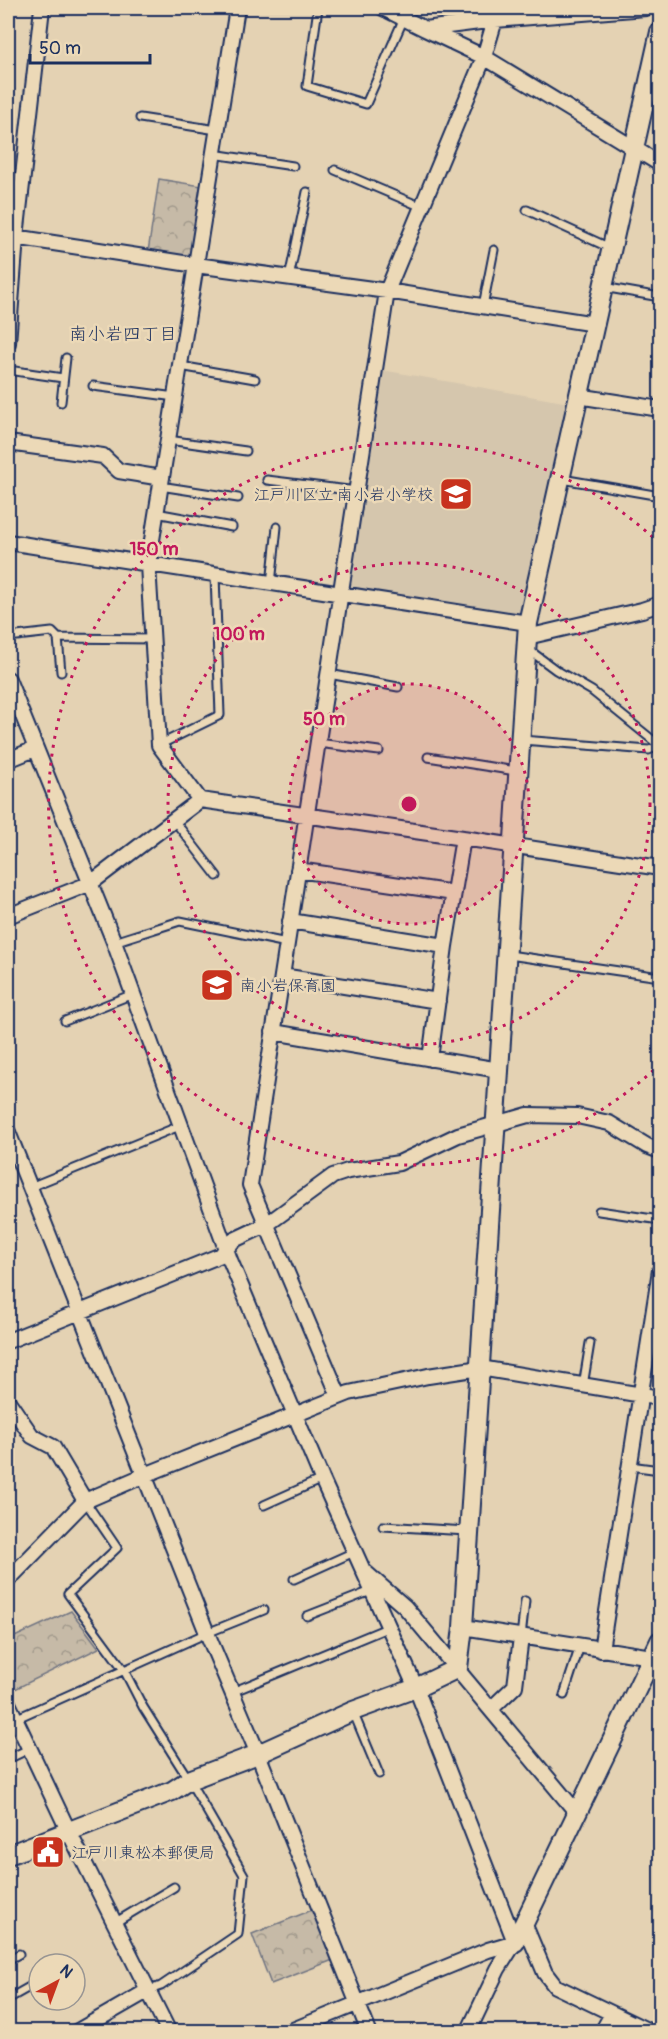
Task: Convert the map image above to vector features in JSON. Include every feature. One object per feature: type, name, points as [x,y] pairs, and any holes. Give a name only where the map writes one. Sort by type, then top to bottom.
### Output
[{"type":"street","points":[[8,343],[12,237],[42,8]]},
{"type":"street","points":[[200,800],[159,745],[148,565],[237,8]]},
{"type":"street","points":[[383,8],[484,57],[660,164]]},
{"type":"street","points":[[425,28],[495,14],[646,8]]},
{"type":"street","points":[[339,1396],[250,1185],[387,291],[484,57],[495,14]]},
{"type":"street","points":[[458,1668],[463,1627],[508,955],[527,636],[578,396],[660,32]]},
{"type":"street","points":[[12,237],[387,291],[595,324]]},
{"type":"street","points":[[578,396],[660,409]]},
{"type":"street","points":[[8,443],[103,456],[119,471],[161,482]]},
{"type":"street","points":[[8,542],[341,596],[527,636],[660,604]]},
{"type":"street","points":[[9,686],[114,942],[226,1248],[322,1479],[387,1628],[416,1688],[515,1942]]},
{"type":"street","points":[[8,760],[35,749]]},
{"type":"street","points":[[8,916],[91,883],[200,800],[463,837],[660,868]]},
{"type":"street","points":[[430,1059],[463,837]]},
{"type":"street","points":[[298,870],[454,892]]},
{"type":"street","points":[[290,921],[445,946]]},
{"type":"street","points":[[282,976],[438,1001]]},
{"type":"street","points":[[273,1032],[499,1070]]},
{"type":"street","points":[[8,1341],[221,1256],[234,1240],[266,1225],[333,1176],[348,1171],[399,1163],[458,1135],[528,1115],[577,1116],[609,1123],[647,1146],[660,1151]]},
{"type":"street","points":[[8,1132],[207,1633],[369,2031]]},
{"type":"street","points":[[601,1650],[660,1277]]},
{"type":"street","points":[[8,1580],[85,1501],[339,1396],[428,1376],[480,1368],[660,1398]]},
{"type":"street","points":[[8,1401],[32,1436],[53,1447],[85,1501]]},
{"type":"street","points":[[362,1569],[405,1607],[577,1813]]},
{"type":"street","points":[[463,1627],[601,1650],[658,1653],[515,1942],[498,1969],[468,2031]]},
{"type":"street","points":[[491,1709],[515,1686],[521,1637]]},
{"type":"street","points":[[8,1855],[172,1791],[189,1780],[258,1754],[353,1711],[416,1688],[458,1668]]},
{"type":"street","points":[[10,1709],[169,2031]]},
{"type":"street","points":[[524,1923],[545,1973],[555,1986],[651,2031]]},
{"type":"street","points":[[288,2031],[488,1950],[515,1942]]},
{"type":"street","points":[[76,2031],[149,1990]]},
{"type":"street","points":[[602,2031],[612,2014]]},
{"type":"lane","points":[[318,8],[307,86],[366,104],[404,18]]},
{"type":"lane","points":[[140,118],[217,129]]},
{"type":"lane","points":[[213,154],[293,166]]},
{"type":"lane","points":[[334,170],[422,207]]},
{"type":"lane","points":[[289,278],[307,192]]},
{"type":"lane","points":[[527,210],[612,248]]},
{"type":"lane","points":[[483,307],[494,250]]},
{"type":"lane","points":[[603,287],[660,297]]},
{"type":"lane","points":[[61,402],[66,358]]},
{"type":"lane","points":[[180,366],[255,379]]},
{"type":"lane","points":[[8,370],[63,378]]},
{"type":"lane","points":[[93,386],[175,397]]},
{"type":"lane","points":[[168,440],[246,452]]},
{"type":"lane","points":[[560,479],[660,496]]},
{"type":"lane","points":[[267,480],[357,491]]},
{"type":"lane","points":[[161,482],[238,498]]},
{"type":"lane","points":[[156,513],[232,526]]},
{"type":"lane","points":[[271,584],[277,527]]},
{"type":"lane","points":[[159,745],[220,715],[215,576]]},
{"type":"lane","points":[[8,637],[52,632],[58,638],[61,672]]},
{"type":"lane","points":[[527,636],[556,670],[592,691],[660,746]]},
{"type":"lane","points":[[58,638],[153,639]]},
{"type":"lane","points":[[329,675],[398,687]]},
{"type":"lane","points":[[520,740],[648,750],[660,746]]},
{"type":"lane","points":[[318,743],[380,751]]},
{"type":"lane","points":[[428,757],[519,771]]},
{"type":"lane","points":[[173,819],[217,876]]},
{"type":"lane","points":[[114,942],[180,921],[287,943]]},
{"type":"lane","points":[[508,955],[660,977]]},
{"type":"lane","points":[[65,1021],[133,994]]},
{"type":"lane","points":[[30,1187],[182,1125]]},
{"type":"lane","points":[[599,1211],[660,1220]]},
{"type":"lane","points":[[583,1386],[590,1343]]},
{"type":"lane","points":[[630,1466],[660,1470]]},
{"type":"lane","points":[[264,1505],[322,1479]]},
{"type":"lane","points":[[85,1501],[117,1548],[68,1594],[124,1670],[143,1707],[189,1780],[244,1875],[238,1934],[161,1986],[149,1990]]},
{"type":"lane","points":[[383,1526],[469,1532]]},
{"type":"lane","points":[[294,1579],[354,1552]]},
{"type":"lane","points":[[307,1616],[371,1591]]},
{"type":"lane","points":[[521,1637],[525,1601]]},
{"type":"lane","points":[[10,1709],[124,1670],[264,1610]]},
{"type":"lane","points":[[231,1692],[387,1628]]},
{"type":"lane","points":[[564,1695],[580,1646]]},
{"type":"lane","points":[[353,1711],[379,1774]]},
{"type":"lane","points":[[8,1759],[29,1749]]},
{"type":"lane","points":[[116,1922],[174,1887]]},
{"type":"lane","points":[[8,1960],[19,1954]]},
{"type":"lane","points":[[8,1999],[27,1988]]},
{"type":"shaded area","name":"江戸川区立 南小岩小学校","points":[[382,370],[569,403],[521,617],[355,590],[350,586]]},
{"type":"green space","points":[[159,179],[202,186],[191,259],[148,252]]},
{"type":"green space","points":[[71,1611],[99,1648],[11,1691],[8,1683],[8,1640]]},
{"type":"green space","points":[[312,1910],[333,1960],[271,1984],[252,1934]]},
{"type":"place","name":"江戸川区立 南小岩小学校","points":[[456,494]]},
{"type":"place","name":"南小岩保育園","points":[[217,985]]},
{"type":"place","name":"江戸川東松本郵便局","points":[[48,1852]]},
{"type":"district","name":"南小岩四丁目","points":[[123,334]]}]
